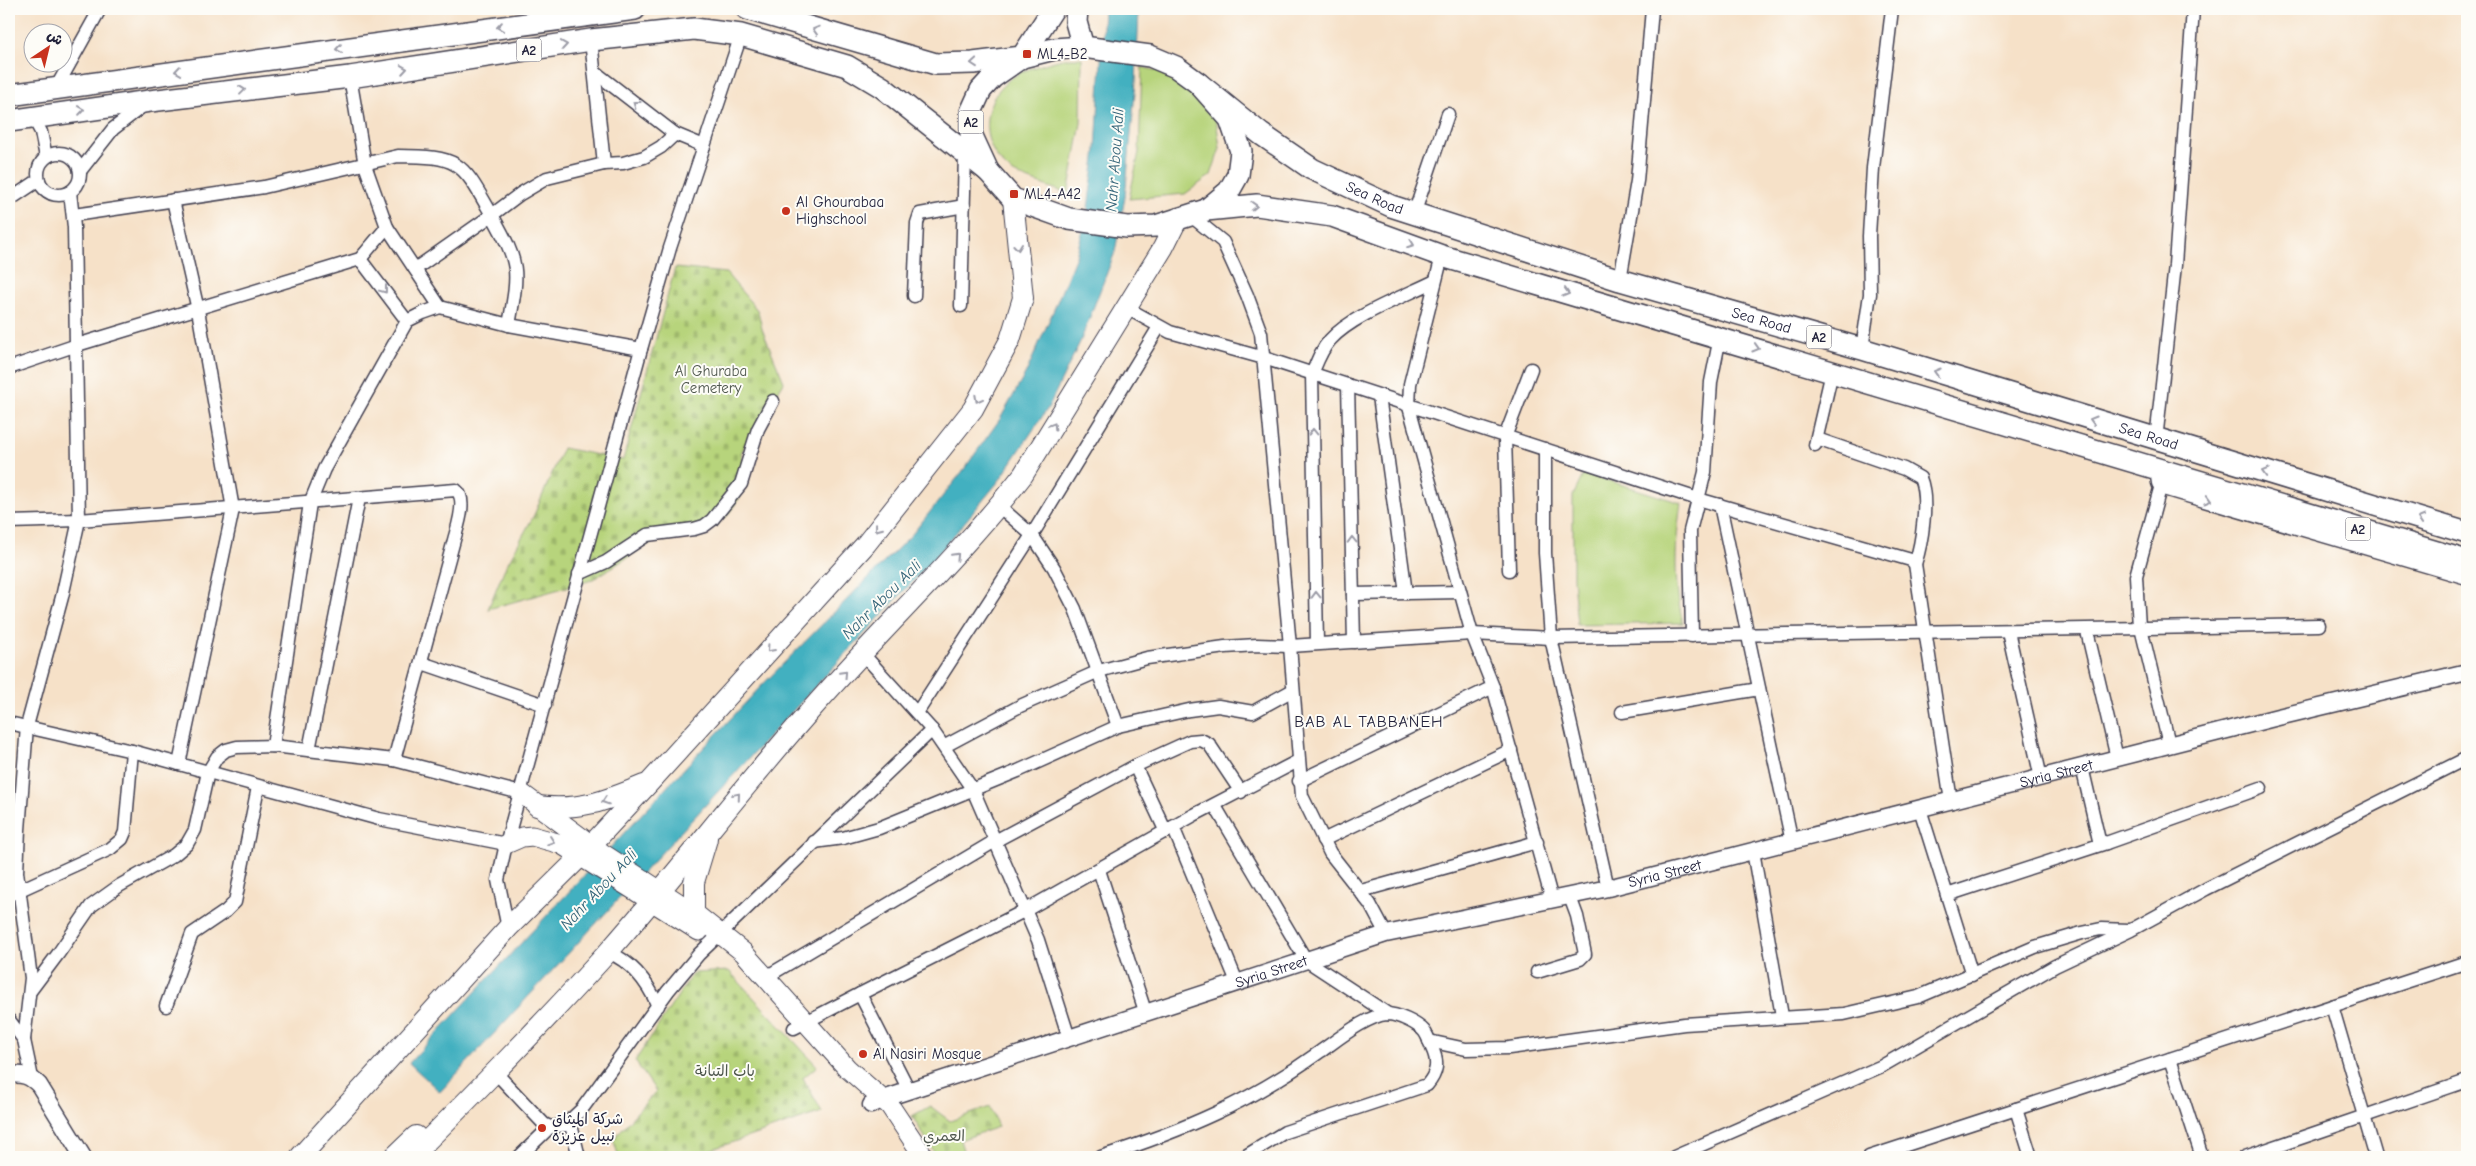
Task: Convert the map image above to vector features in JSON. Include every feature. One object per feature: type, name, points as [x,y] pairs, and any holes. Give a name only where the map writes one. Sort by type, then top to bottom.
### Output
[{"type":"highway","name":"A2","points":[[9,95],[635,9]]},
{"type":"highway","name":"A2","points":[[9,122],[150,101],[350,77],[597,40],[694,29],[741,35],[846,66],[882,86],[988,171],[1013,198],[1069,219],[1127,227],[1156,226],[1191,214],[1229,191],[1238,175],[1241,151],[1230,120],[1198,83],[1176,67],[1150,56],[1083,47],[973,63],[936,64],[794,16],[747,9]]},
{"type":"highway","points":[[1022,57],[1053,9]]},
{"type":"highway","points":[[1077,9],[1076,22],[1083,47]]},
{"type":"highway","points":[[597,40],[600,13]]},
{"type":"highway","name":"A2","points":[[988,171],[971,134],[971,112],[982,90],[993,77],[1022,57]]},
{"type":"highway","name":"Sea Road","points":[[1198,83],[1261,134],[1312,169],[1391,206],[1620,280],[1862,349],[2156,440],[2467,533]]},
{"type":"highway","name":"Sea Road","points":[[1191,214],[1258,205],[1332,216],[1442,256],[1720,337],[2160,478],[2249,497],[2467,561]]},
{"type":"main road","points":[[300,1157],[508,928],[591,855],[650,782],[866,544],[973,409],[1010,340],[1023,298],[1013,198]]},
{"type":"main road","points":[[394,1157],[519,1030],[646,890],[712,826],[805,716],[958,554],[999,506],[1023,475],[1163,248],[1191,214]]},
{"type":"main road","points":[[537,806],[583,807],[603,802],[650,782]]},
{"type":"main road","points":[[521,793],[591,855],[743,952],[766,977],[840,1077],[877,1102],[905,1126],[924,1157]]},
{"type":"main road","points":[[694,913],[694,882],[712,826]]},
{"type":"main road","points":[[506,844],[522,837],[542,838],[591,855]]},
{"type":"main road","points":[[646,890],[694,913],[717,937],[735,962],[800,1025]]},
{"type":"main road","points":[[411,1157],[496,1072],[608,952],[646,890]]},
{"type":"main road","points":[[877,1102],[914,1157]]},
{"type":"street","points":[[56,88],[100,9]]},
{"type":"street","points":[[1620,280],[1637,182],[1652,9]]},
{"type":"street","points":[[1862,349],[1870,294],[1869,236],[1873,168],[1892,9]]},
{"type":"street","points":[[2156,440],[2175,265],[2186,81],[2193,9]]},
{"type":"street","points":[[508,928],[498,880],[506,844],[640,349],[741,35]]},
{"type":"street","points":[[597,40],[596,73],[604,164]]},
{"type":"street","points":[[596,73],[675,134],[704,146]]},
{"type":"street","points":[[350,77],[365,165],[387,227],[440,307]]},
{"type":"street","points":[[80,171],[75,159],[64,153],[52,154],[46,157],[39,167],[39,180],[52,193],[64,194],[70,192],[78,183],[80,171],[113,130],[150,101]]},
{"type":"street","points":[[1414,214],[1448,114]]},
{"type":"street","points":[[33,117],[43,140],[46,157]]},
{"type":"street","points":[[415,269],[520,194],[546,178],[604,164],[644,157],[661,147],[675,134]]},
{"type":"street","points":[[962,306],[965,154]]},
{"type":"street","points":[[74,215],[264,187],[398,156],[420,156],[447,160],[462,168],[469,175],[512,252],[517,278],[509,325]]},
{"type":"street","points":[[9,200],[39,180]]},
{"type":"street","points":[[32,1078],[24,1040],[31,990],[21,889],[17,872],[15,792],[27,726],[62,597],[79,520],[74,215],[70,192]]},
{"type":"street","points":[[172,200],[198,310],[233,509],[179,764]]},
{"type":"street","points":[[914,296],[917,223],[920,214],[964,206]]},
{"type":"street","points":[[1191,214],[1218,237],[1230,253],[1260,333],[1264,358],[1290,646],[1299,781],[1306,807],[1330,853],[1360,891],[1386,934]]},
{"type":"street","points":[[9,368],[77,345],[198,310],[360,259],[387,227]]},
{"type":"street","points":[[1442,256],[1410,384],[1409,407],[1472,634],[1493,687],[1552,900]]},
{"type":"street","points":[[360,259],[407,321]]},
{"type":"street","points":[[1317,643],[1312,374],[1324,348],[1336,333],[1352,322],[1435,281]]},
{"type":"street","points":[[273,746],[310,503],[328,462],[407,321],[440,307],[509,325],[640,349]]},
{"type":"street","points":[[1125,307],[1170,332],[1264,358],[1409,407],[1698,499],[1909,558],[1915,564]]},
{"type":"street","points":[[916,713],[1032,535],[1159,327]]},
{"type":"street","points":[[1692,636],[1689,542],[1691,521],[1705,472],[1711,382],[1720,337]]},
{"type":"street","points":[[1509,570],[1505,437],[1531,369]]},
{"type":"street","points":[[1832,372],[1816,442],[1904,469],[1920,478],[1924,490],[1919,547],[1915,564],[1951,801]]},
{"type":"street","points":[[1348,385],[1354,642]]},
{"type":"street","points":[[1379,396],[1406,593]]},
{"type":"street","points":[[579,574],[606,562],[647,535],[694,529],[704,526],[712,520],[741,484],[758,428],[774,401]]},
{"type":"street","points":[[1544,449],[1545,553],[1551,638],[1608,888]]},
{"type":"street","points":[[2169,744],[2140,628],[2136,576],[2160,478],[2467,576]]},
{"type":"street","points":[[9,522],[79,520],[233,509],[453,489],[460,495],[461,508],[422,663],[394,760]]},
{"type":"street","points":[[309,750],[359,498]]},
{"type":"street","points":[[1720,505],[1792,842]]},
{"type":"street","points":[[999,506],[1032,535],[1054,568],[1075,609],[1118,726]]},
{"type":"street","points":[[1353,594],[1460,592]]},
{"type":"street","points":[[944,746],[1020,706],[1099,671],[1147,658],[1225,647],[1290,646],[1472,634],[1551,638],[1747,636],[1926,631],[2087,631],[2140,628],[2319,625]]},
{"type":"street","points":[[2008,631],[2041,778]]},
{"type":"street","points":[[2087,631],[2117,758]]},
{"type":"street","points":[[863,654],[932,730],[973,790],[1026,910],[1069,1038]]},
{"type":"street","points":[[422,663],[545,704]]},
{"type":"street","name":"Syria Street","points":[[877,1102],[1145,1011],[1386,934],[1608,888],[2169,744],[2467,672]]},
{"type":"street","points":[[1299,781],[1493,687]]},
{"type":"street","points":[[1622,712],[1759,688]]},
{"type":"street","points":[[814,842],[879,828],[973,790],[1118,726],[1189,710],[1218,706],[1254,712],[1293,690]]},
{"type":"street","points":[[9,723],[132,751],[379,819],[506,844]]},
{"type":"street","points":[[519,1157],[550,1127],[570,1121],[582,1109],[688,966],[814,842],[932,730]]},
{"type":"street","points":[[766,977],[995,842],[1135,766],[1190,741],[1201,740],[1209,744],[1241,792]]},
{"type":"street","points":[[31,990],[91,906],[119,886],[181,850],[187,844],[194,830],[208,772],[216,757],[226,750],[236,747],[273,746],[394,760],[521,793]]},
{"type":"street","points":[[1323,840],[1511,750]]},
{"type":"street","points":[[9,895],[110,848],[122,839],[126,823],[132,751]]},
{"type":"street","points":[[1674,1157],[1689,1155],[1882,1066],[2055,966],[2131,930],[2206,889],[2467,758]]},
{"type":"street","points":[[800,1025],[1026,910],[1170,829],[1298,761]]},
{"type":"street","points":[[1135,766],[1170,829],[1237,982]]},
{"type":"street","points":[[2082,767],[2099,840],[2106,843]]},
{"type":"street","points":[[166,1006],[192,934],[226,911],[235,902],[258,786]]},
{"type":"street","points":[[1947,895],[2106,843],[2261,788]]},
{"type":"street","points":[[1214,806],[1306,960],[1388,1014],[1400,1017],[1424,1030],[1438,1063],[1433,1078],[1427,1086],[1285,1132],[1244,1157]]},
{"type":"street","points":[[1920,809],[1972,975]]},
{"type":"street","points":[[1360,891],[1537,842]]},
{"type":"street","points":[[1753,852],[1782,1016]]},
{"type":"street","points":[[1099,870],[1145,1011]]},
{"type":"street","points":[[1537,972],[1580,959],[1585,954],[1577,916],[1570,897]]},
{"type":"street","points":[[1429,1041],[1466,1049],[1509,1048],[1647,1028],[1782,1016],[1844,1014],[1918,997],[2035,947],[2082,932],[2107,929],[2131,930]]},
{"type":"street","points":[[608,952],[645,980],[658,1006]]},
{"type":"street","points":[[1869,1157],[2467,962]]},
{"type":"street","points":[[860,994],[909,1090]]},
{"type":"street","points":[[2332,1006],[2376,1157]]},
{"type":"street","points":[[1101,1157],[1191,1126],[1241,1102],[1289,1074],[1343,1036],[1379,1016],[1388,1014]]},
{"type":"street","points":[[9,1020],[24,1040]]},
{"type":"street","points":[[2170,1059],[2202,1157]]},
{"type":"street","points":[[496,1072],[531,1112],[550,1127]]},
{"type":"street","points":[[9,1075],[25,1075],[32,1078],[46,1095],[83,1157]]},
{"type":"street","points":[[2246,1157],[2467,1080]]},
{"type":"street","points":[[2016,1110],[2031,1157]]},
{"type":"street","points":[[570,1121],[579,1157]]},
{"type":"green space","points":[[1066,58],[1082,58],[1081,123],[1068,194],[1028,179],[1008,169],[997,157],[990,144],[987,131],[987,117],[991,103],[998,91],[1009,80],[1027,70]]},
{"type":"green space","points":[[1142,67],[1158,71],[1197,96],[1216,119],[1220,148],[1211,175],[1185,194],[1129,199],[1139,152]]},
{"type":"green space","name":"Al Ghuraba Cemetery","points":[[675,268],[726,273],[758,311],[762,329],[784,382],[741,453],[747,475],[740,497],[727,516],[709,530],[663,535],[592,580],[488,609],[504,570],[534,515],[563,448],[623,460]]},
{"type":"green space","points":[[1584,473],[1681,503],[1677,533],[1676,578],[1683,623],[1577,625],[1573,578],[1573,496]]},
{"type":"green space","name":"باب التبانة","points":[[729,971],[817,1066],[803,1078],[822,1112],[689,1157],[619,1157],[613,1139],[656,1091],[635,1061],[693,973]]},
{"type":"green space","name":"العمري","points":[[930,1106],[950,1121],[990,1107],[998,1127],[960,1140],[965,1157],[937,1157],[912,1116]]},
{"type":"water","name":"Nahr Abou Aali","points":[[1104,9],[1139,9],[1136,82],[1125,197],[1115,252],[1081,340],[1048,408],[999,481],[940,552],[440,1092],[409,1063],[763,684],[913,533],[962,472],[1000,419],[1026,373],[1055,307],[1076,256],[1087,215],[1096,150]]},
{"type":"place","name":"ML4-B2","points":[[1027,54]]},
{"type":"place","name":"ML4-A42","points":[[1014,194]]},
{"type":"place","name":"Al Ghourabaa Highschool","points":[[786,211]]},
{"type":"place","name":"Al Nasiri Mosque","points":[[863,1054]]},
{"type":"place","name":"شركة الميثاق نبيل عزيزة","points":[[542,1128]]},
{"type":"district","name":"BAB AL TABBANEH","points":[[1369,721]]}]
